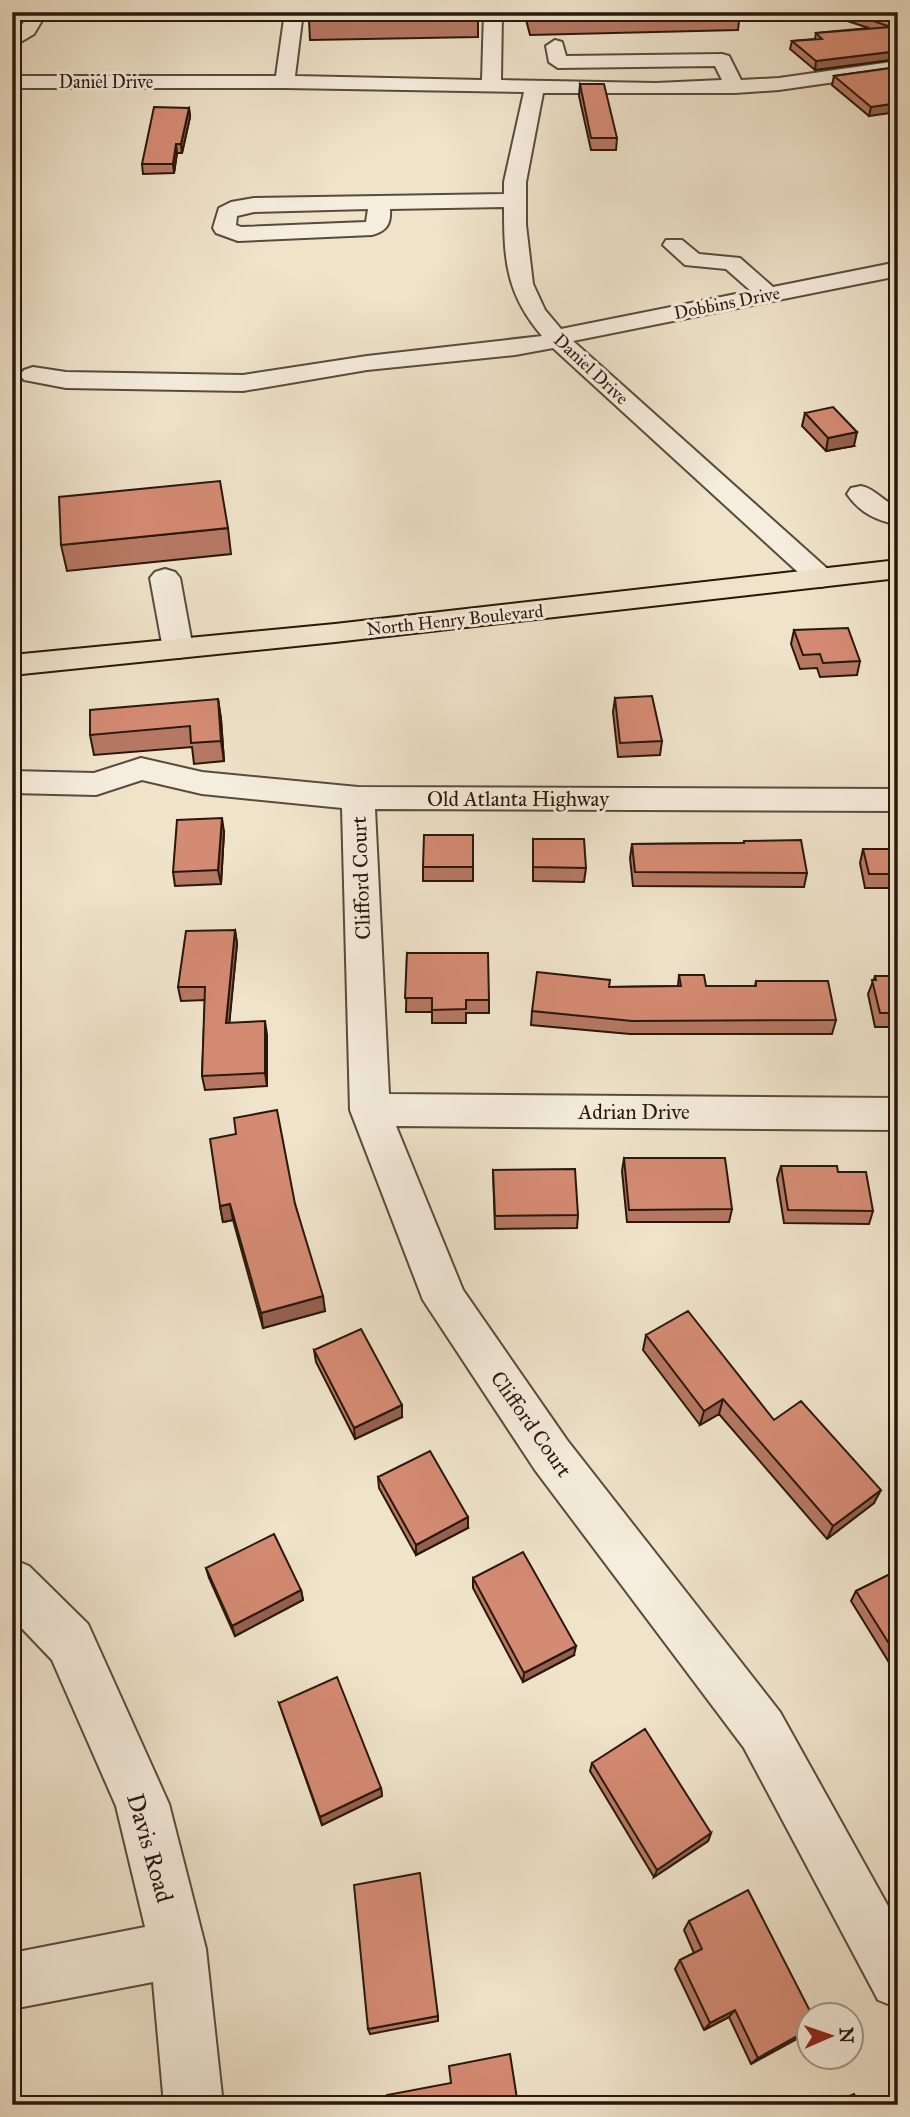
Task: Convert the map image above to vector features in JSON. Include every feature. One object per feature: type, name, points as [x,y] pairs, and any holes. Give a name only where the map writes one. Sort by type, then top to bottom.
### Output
[{"type":"main road","name":"North Henry Boulevard","points":[[12,665],[898,569]]},
{"type":"street","points":[[12,41],[28,30],[38,12]]},
{"type":"street","points":[[285,82],[294,12]]},
{"type":"street","points":[[491,86],[493,12]]},
{"type":"street","points":[[563,87],[556,54],[718,51],[735,87]]},
{"type":"street","name":"Daniel Drive","points":[[12,82],[285,82],[656,89],[779,84],[894,71]]},
{"type":"street","name":"Daniel Drive","points":[[535,86],[515,182],[521,284],[534,312],[558,339],[821,578]]},
{"type":"street","points":[[380,202],[380,222],[372,228],[238,234],[224,228],[227,213],[239,207],[380,202],[515,200]]},
{"type":"street","points":[[674,245],[692,260],[732,263],[769,295]]},
{"type":"street","name":"Dobbins Drive","points":[[33,376],[66,380],[252,382],[367,363],[515,348],[898,269]]},
{"type":"street","points":[[861,494],[876,509],[898,517]]},
{"type":"street","points":[[165,578],[178,649]]},
{"type":"street","name":"Old Atlanta Highway","points":[[12,782],[96,784],[141,769],[202,783],[358,798],[898,800]]},
{"type":"street","name":"Clifford Court","points":[[358,798],[370,1110],[445,1300],[551,1455],[762,1730],[898,1980]]},
{"type":"street","name":"Adrian Drive","points":[[370,1110],[898,1114]]},
{"type":"street","name":"Davis Road","points":[[12,1583],[70,1642],[142,1804],[178,1949],[194,2105]]},
{"type":"street","points":[[12,1981],[178,1949]]},
{"type":"building","points":[[309,12],[478,12],[478,17],[309,20]]},
{"type":"building","points":[[530,12],[605,12],[530,14]]},
{"type":"building","points":[[847,12],[880,12],[898,26],[898,51],[816,61],[792,41],[822,39],[816,33],[891,27]]},
{"type":"building","points":[[898,67],[898,103],[871,107],[834,76]]},
{"type":"building","points":[[580,84],[604,84],[617,138],[591,138]]},
{"type":"building","points":[[154,107],[189,108],[181,144],[176,144],[173,164],[142,164]]},
{"type":"building","points":[[833,407],[857,432],[828,438],[805,413]]},
{"type":"building","points":[[220,481],[228,528],[61,545],[59,497]]},
{"type":"building","points":[[848,628],[860,661],[823,663],[820,654],[803,655],[794,630]]},
{"type":"building","points":[[652,696],[662,741],[620,743],[615,698]]},
{"type":"building","points":[[218,699],[221,741],[191,743],[190,726],[90,735],[90,710]]},
{"type":"building","points":[[222,818],[218,870],[173,872],[177,820]]},
{"type":"building","points":[[424,835],[473,835],[473,867],[423,867]]},
{"type":"building","points":[[533,839],[584,839],[586,868],[533,867]]},
{"type":"building","points":[[801,840],[807,873],[635,872],[632,844]]},
{"type":"building","points":[[863,849],[898,849],[898,874],[869,874]]},
{"type":"building","points":[[235,930],[226,1023],[265,1021],[265,1073],[202,1076],[205,987],[178,987],[186,931]]},
{"type":"building","points":[[407,953],[488,953],[489,1000],[466,1000],[466,1009],[432,1010],[432,998],[405,998]]},
{"type":"building","points":[[537,972],[610,980],[609,987],[681,986],[679,975],[704,975],[706,986],[756,986],[756,981],[828,981],[836,1020],[632,1021],[532,1011]]},
{"type":"building","points":[[875,976],[898,976],[898,1013],[880,1013],[872,980],[876,980]]},
{"type":"building","points":[[277,1110],[295,1204],[323,1296],[261,1313],[230,1204],[220,1206],[210,1139],[236,1134],[234,1118]]},
{"type":"building","points":[[624,1158],[725,1158],[732,1209],[629,1210]]},
{"type":"building","points":[[781,1166],[837,1166],[838,1172],[866,1172],[873,1211],[788,1210]]},
{"type":"building","points":[[575,1169],[578,1215],[495,1216],[493,1170]]},
{"type":"building","points":[[688,1311],[774,1420],[801,1401],[881,1490],[833,1526],[723,1399],[704,1411],[646,1335]]},
{"type":"building","points":[[361,1329],[402,1405],[354,1428],[314,1350]]},
{"type":"building","points":[[430,1451],[468,1517],[416,1545],[378,1477]]},
{"type":"building","points":[[274,1534],[301,1590],[232,1626],[206,1568]]},
{"type":"building","points":[[523,1552],[576,1646],[524,1673],[473,1578]]},
{"type":"building","points":[[898,1570],[898,1658],[856,1591]]},
{"type":"building","points":[[337,1677],[381,1788],[320,1817],[279,1703]]},
{"type":"building","points":[[645,1729],[711,1833],[657,1870],[592,1763]]},
{"type":"building","points":[[420,1873],[438,2016],[368,2029],[354,1885]]},
{"type":"building","points":[[748,1890],[805,2002],[794,2002],[794,2038],[758,2058],[735,2010],[710,2023],[680,1960],[702,1949],[689,1921]]},
{"type":"building","points":[[510,2054],[518,2105],[388,2105],[387,2095],[451,2083],[449,2066]]},
{"type":"building","points":[[854,2094],[859,2105],[827,2105]]}]
